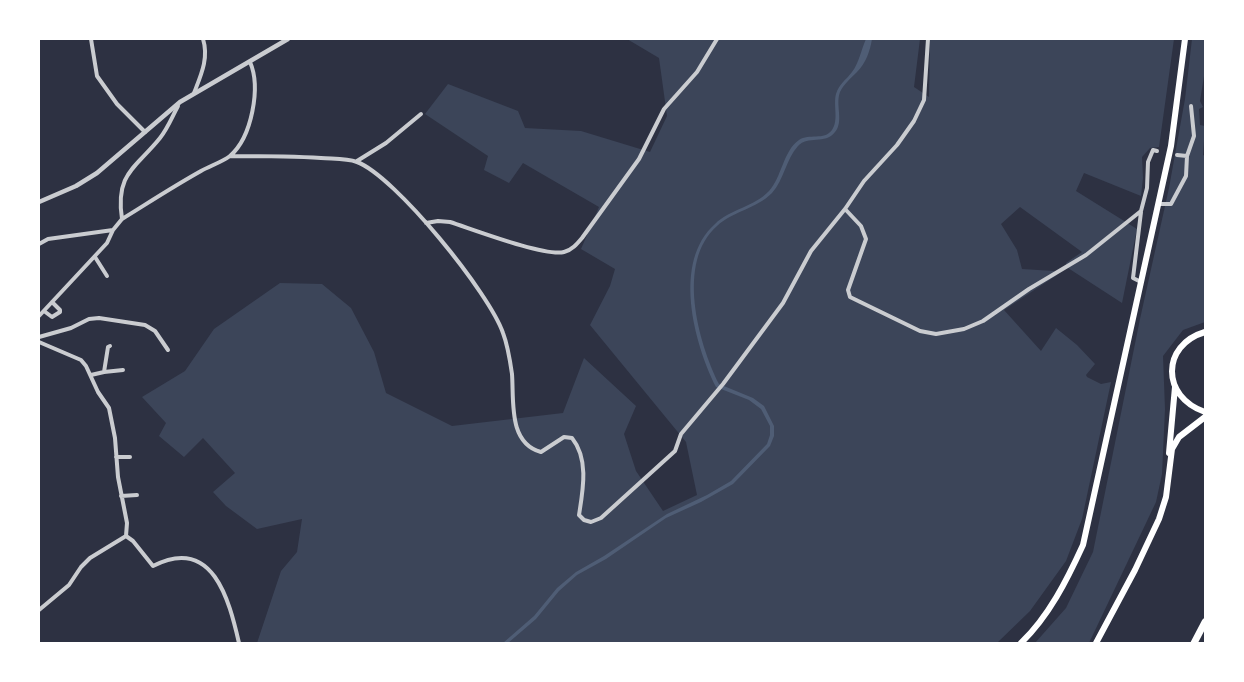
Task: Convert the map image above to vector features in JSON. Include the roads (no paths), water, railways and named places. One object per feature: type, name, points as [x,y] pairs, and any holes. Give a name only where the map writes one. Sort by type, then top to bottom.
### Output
[{"type":"highway","points":[[1194,643],[1205,622]]},
{"type":"main road","points":[[1021,643],[1066,583],[1083,545],[1171,146],[1185,39]]},
{"type":"main road","points":[[1205,332],[1189,337],[1179,348],[1173,362],[1171,379],[1185,401],[1205,412]]},
{"type":"main road","points":[[1169,468],[1170,418],[1175,387]]},
{"type":"main road","points":[[1099,641],[1159,519],[1166,497],[1172,449],[1179,437],[1205,417]]},
{"type":"street","points":[[91,39],[97,76],[112,98],[145,132]]},
{"type":"street","points":[[194,94],[205,64],[203,39]]},
{"type":"street","points":[[39,202],[76,186],[97,173],[180,102],[288,39]]},
{"type":"street","points":[[425,223],[450,222],[547,252],[557,254],[567,252],[582,238],[639,159],[663,109],[697,72],[717,39]]},
{"type":"street","points":[[230,156],[279,156],[356,161],[388,183],[472,279],[492,308],[504,334],[514,422],[524,443],[533,450],[541,452],[564,437],[572,438],[579,447],[583,464],[583,493],[579,515],[591,522],[601,518],[675,451],[681,434],[723,384],[783,303],[811,250],[914,121],[924,100],[928,39]]},
{"type":"street","points":[[39,316],[107,243],[113,230],[122,219],[230,156],[245,135],[249,125],[256,86],[256,78],[250,62]]},
{"type":"street","points":[[122,219],[121,200],[127,176],[137,161],[160,138],[180,102]]},
{"type":"street","points":[[1159,204],[1171,204],[1186,176],[1187,156],[1194,135],[1191,106]]},
{"type":"street","points":[[356,161],[386,143],[421,114]]},
{"type":"street","points":[[1141,282],[1133,278],[1141,211],[1147,188],[1148,162],[1153,150],[1158,151]]},
{"type":"street","points":[[1177,154],[1187,156]]},
{"type":"street","points":[[845,209],[861,226],[866,239],[848,290],[850,297],[920,331],[936,334],[964,329],[983,321],[1029,289],[1086,255],[1141,211]]},
{"type":"street","points":[[39,244],[48,239],[113,230]]},
{"type":"street","points":[[95,257],[107,276]]},
{"type":"street","points":[[44,311],[52,317],[60,312],[52,302]]},
{"type":"street","points":[[39,339],[89,319],[99,318],[145,325],[155,331],[168,350]]},
{"type":"street","points":[[39,339],[81,360],[110,411],[121,496],[127,523],[126,536],[90,558],[69,585],[39,610]]},
{"type":"street","points":[[104,372],[110,346]]},
{"type":"street","points":[[91,375],[123,370]]},
{"type":"street","points":[[116,457],[130,458]]},
{"type":"street","points":[[121,496],[137,495]]},
{"type":"street","points":[[126,536],[133,541],[153,566],[167,560],[188,558],[201,564],[216,577],[231,608],[239,643]]}]
